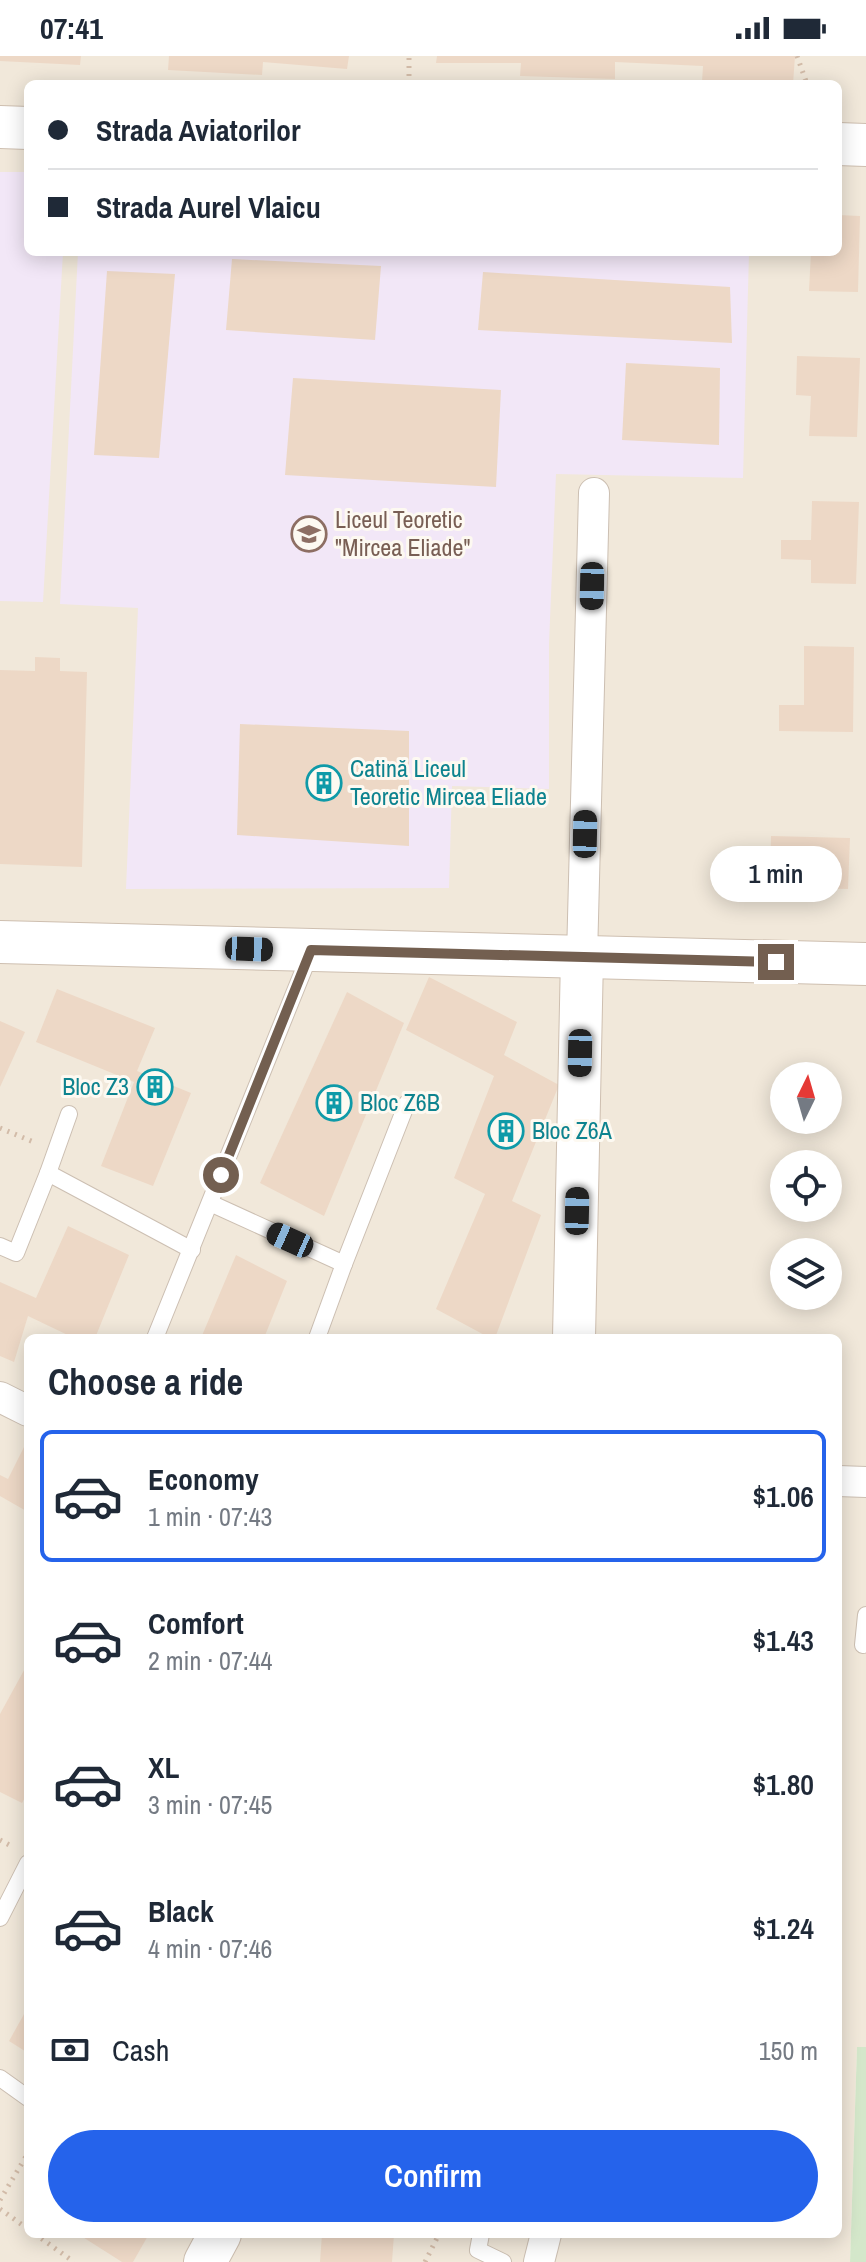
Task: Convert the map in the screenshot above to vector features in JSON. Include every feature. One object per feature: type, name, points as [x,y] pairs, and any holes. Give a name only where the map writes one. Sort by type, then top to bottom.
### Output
[{"type":"main road","points":[[0,127],[24,128]]},
{"type":"main road","points":[[842,144],[866,145]]},
{"type":"main road","points":[[0,942],[866,964]]},
{"type":"main road","points":[[574,1334],[582,957]]},
{"type":"main road","points":[[205,2262],[218,2238]]},
{"type":"street","points":[[582,957],[594,493]]},
{"type":"street","points":[[0,1397],[24,1409]]},
{"type":"street","points":[[842,1481],[866,1482]]},
{"type":"street","points":[[539,2262],[545,2238]]},
{"type":"lane","points":[[157,1334],[311,950]]},
{"type":"lane","points":[[318,1334],[407,1103]]},
{"type":"lane","points":[[0,1246],[16,1253],[69,1114]]},
{"type":"lane","points":[[48,1173],[192,1250]]},
{"type":"lane","points":[[210,1203],[344,1264]]},
{"type":"lane","points":[[863,1645],[866,1615]]},
{"type":"lane","points":[[0,1918],[24,1871]]},
{"type":"lane","points":[[0,2078],[24,2095]]},
{"type":"lane","points":[[480,2238],[478,2250],[503,2262]]},
{"type":"path","points":[[409,56],[409,80]]},
{"type":"path","points":[[797,56],[806,80]]},
{"type":"path","points":[[0,1128],[54,1151]]},
{"type":"path","points":[[0,2200],[24,2160]]},
{"type":"path","points":[[0,2209],[24,2226]]},
{"type":"path","points":[[41,2238],[74,2262]]},
{"type":"path","points":[[425,2262],[437,2238]]},
{"type":"shaded area","points":[[0,56],[866,56],[866,2047],[857,2047],[850,2262],[0,2262]]},
{"type":"shaded area","points":[[0,172],[24,172],[24,256],[63,256],[43,602],[0,601]]},
{"type":"shaded area","name":"Liceul Teoretic \"Mircea Eliade\"","points":[[78,256],[749,256],[743,478],[556,474],[549,644],[549,789],[452,786],[449,888],[126,889],[138,608],[60,604]]},
{"type":"green space","points":[[857,2047],[866,2047],[866,2262],[850,2262]]},
{"type":"building","points":[[0,56],[81,56],[80,65],[0,61]]},
{"type":"building","points":[[169,56],[349,56],[347,69],[263,62],[262,75],[168,70]]},
{"type":"building","points":[[437,56],[795,56],[793,80],[702,80],[703,66],[615,62],[615,79],[520,76],[521,63],[436,63]]},
{"type":"building","points":[[842,215],[860,216],[858,292],[809,291],[811,256],[842,256]]},
{"type":"building","points":[[232,259],[381,266],[375,340],[226,330]]},
{"type":"building","points":[[107,271],[175,274],[159,458],[94,455]]},
{"type":"building","points":[[483,272],[730,287],[732,343],[478,330]]},
{"type":"building","points":[[797,356],[860,358],[857,437],[809,436],[811,396],[796,395]]},
{"type":"building","points":[[626,363],[720,368],[719,445],[622,440]]},
{"type":"building","points":[[293,378],[501,390],[496,487],[285,475]]},
{"type":"building","points":[[812,501],[859,502],[856,584],[811,583],[811,560],[781,559],[781,540],[811,540]]},
{"type":"building","points":[[804,646],[854,647],[853,732],[779,731],[779,705],[804,705]]},
{"type":"building","points":[[35,657],[60,658],[60,671],[87,672],[82,867],[0,864],[0,670],[35,671]]},
{"type":"building","name":"Catină Liceul Teoretic Mircea Eliade","points":[[240,724],[409,731],[409,846],[237,835]]},
{"type":"building","points":[[771,836],[850,838],[848,889],[770,887]]},
{"type":"building","name":"Bloc Z6A","points":[[429,977],[517,1022],[504,1055],[559,1085],[512,1201],[541,1215],[496,1334],[483,1334],[436,1309],[485,1194],[454,1178],[494,1076],[406,1030]]},
{"type":"building","name":"Bloc Z3","points":[[57,989],[155,1028],[137,1071],[191,1093],[153,1186],[101,1166],[134,1082],[36,1042]]},
{"type":"building","name":"Bloc Z6B","points":[[347,992],[404,1023],[324,1216],[260,1183]]},
{"type":"building","points":[[0,1021],[25,1032],[0,1087]]},
{"type":"building","points":[[68,1226],[129,1255],[97,1334],[66,1334],[28,1316],[14,1362],[0,1356],[0,1282],[36,1298]]},
{"type":"building","points":[[236,1255],[287,1281],[266,1334],[203,1334]]},
{"type":"building","points":[[24,1447],[24,1510],[0,1496],[0,1475],[8,1479]]},
{"type":"building","points":[[24,1670],[22,1803],[0,1792],[0,1714]]},
{"type":"building","points":[[24,2014],[24,2050],[9,2041]]},
{"type":"building","points":[[84,2238],[147,2238],[133,2262],[122,2262]]},
{"type":"building","points":[[322,2238],[394,2238],[392,2262],[320,2262]]},
{"type":"place","name":"Liceul Teoretic \"Mircea Eliade\"","points":[[309,534]]},
{"type":"place","name":"Catină Liceul Teoretic Mircea Eliade","points":[[324,783]]},
{"type":"place","name":"Bloc Z3","points":[[155,1087]]},
{"type":"place","name":"Bloc Z6B","points":[[334,1103]]},
{"type":"place","name":"Bloc Z6A","points":[[506,1131]]},
{"type":"route","points":[[221,1175],[311,950],[776,962]]}]
